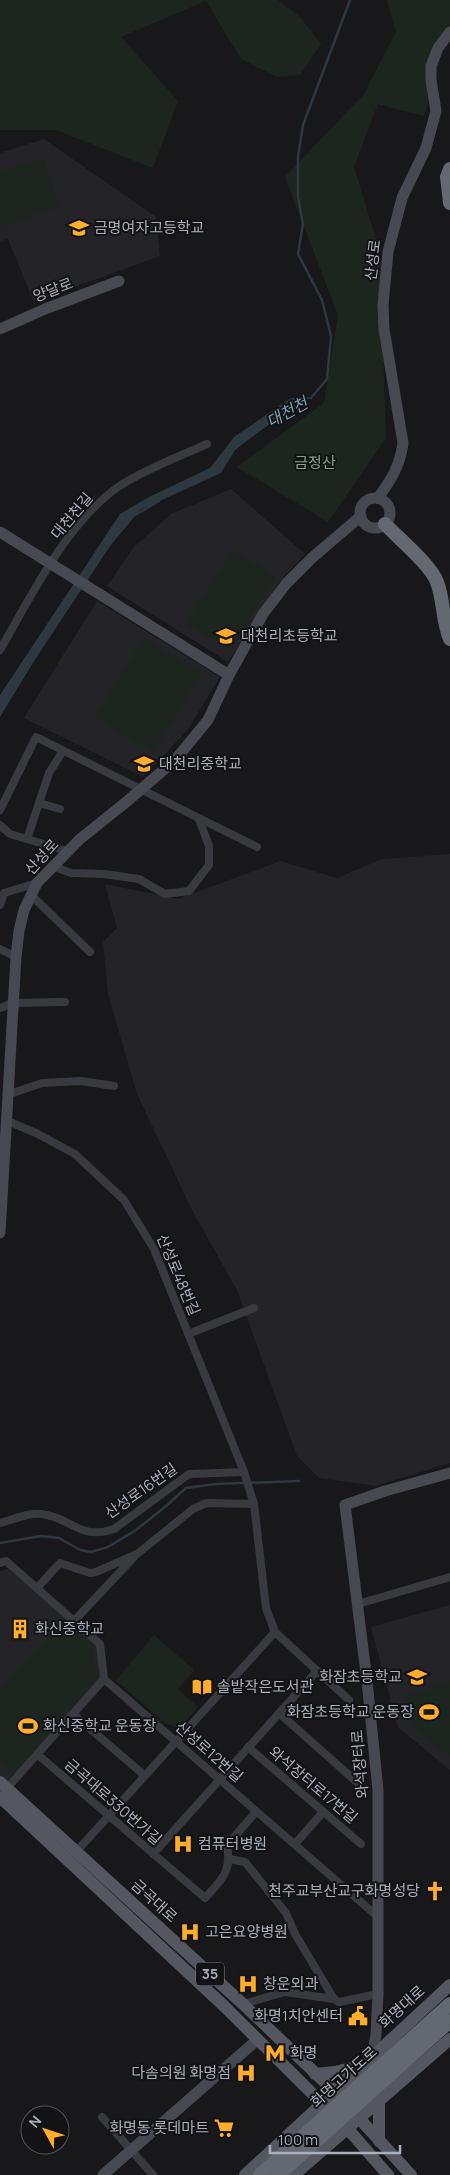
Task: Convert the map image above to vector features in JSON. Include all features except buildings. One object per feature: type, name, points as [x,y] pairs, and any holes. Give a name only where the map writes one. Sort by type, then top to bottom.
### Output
[{"type":"highway","points":[[450,169],[447,177],[450,203]]},
{"type":"highway","points":[[385,524],[426,566],[437,581],[445,627],[450,639]]},
{"type":"highway","name":"화명고가도로","points":[[260,2175],[450,2004]]},
{"type":"highway","name":"화명고가도로","points":[[278,2175],[450,2021]]},
{"type":"main road","name":"산성로","points":[[378,498],[391,481],[401,461],[403,443],[384,330],[383,305],[388,252],[402,198],[426,148],[436,111],[431,80],[431,66],[438,48],[450,32]]},
{"type":"main road","name":"양달로","points":[[0,329],[45,309],[119,281]]},
{"type":"main road","points":[[378,498],[386,502],[390,510],[388,520],[381,527],[371,527],[363,521],[360,511],[365,502],[378,498]]},
{"type":"main road","name":"산성로","points":[[0,1233],[4,1176],[5,1097],[18,931],[24,910],[37,883],[67,851],[175,760],[208,720],[229,675],[263,614],[286,584],[313,557],[361,516]]},
{"type":"main road","points":[[0,532],[229,675]]},
{"type":"main road","name":"와석장터로","points":[[356,2114],[372,2056],[378,1994],[378,1790],[358,1604],[344,1505],[385,1491],[450,1473]]},
{"type":"main road","name":"금곡대로","points":[[2,1789],[76,1852],[243,2004],[335,2092],[410,2175]]},
{"type":"main road","name":"금곡대로","points":[[2,1789],[323,2104],[388,2175]]},
{"type":"main road","name":"화명대로","points":[[245,2175],[450,1985]]},
{"type":"main road","points":[[294,2175],[347,2128],[356,2114],[379,2100],[450,2039]]},
{"type":"main road","points":[[104,2175],[257,2040]]},
{"type":"main road","points":[[315,2074],[363,2066]]},
{"type":"main road","points":[[379,2100],[380,2141]]},
{"type":"street","name":"대천천길","points":[[0,650],[95,506],[121,485],[157,466],[207,444]]},
{"type":"street","points":[[0,810],[36,737],[257,847]]},
{"type":"street","points":[[27,839],[50,773],[64,751]]},
{"type":"street","points":[[39,803],[60,809]]},
{"type":"street","points":[[52,866],[71,873],[104,874],[139,879],[165,894],[189,891],[210,865],[209,846],[199,818]]},
{"type":"street","points":[[0,825],[10,834],[67,851]]},
{"type":"street","points":[[0,905],[2,893],[37,883]]},
{"type":"street","points":[[31,895],[90,952]]},
{"type":"street","points":[[0,949],[16,957]]},
{"type":"street","points":[[0,1008],[12,1003],[65,1002]]},
{"type":"street","points":[[5,1097],[42,1083],[81,1081],[114,1086]]},
{"type":"street","name":"산성로48번길","points":[[5,1120],[36,1133],[75,1154],[124,1200],[154,1248],[244,1472],[254,1504],[266,1608],[275,1632]]},
{"type":"street","points":[[188,1334],[254,1308]]},
{"type":"street","name":"산성로16번길","points":[[0,1523],[33,1514],[43,1514],[93,1534],[104,1533],[114,1529],[189,1474],[244,1472]]},
{"type":"street","points":[[74,1621],[137,1554],[193,1509],[206,1503],[254,1504]]},
{"type":"street","points":[[37,1588],[60,1563],[90,1573],[137,1554]]},
{"type":"street","points":[[0,1563],[6,1561],[100,1644],[104,1679],[37,1754],[2,1789]]},
{"type":"street","points":[[358,1604],[450,1577]]},
{"type":"street","points":[[76,1852],[275,1632],[349,1700]]},
{"type":"street","points":[[153,1854],[317,1671]]},
{"type":"street","name":"산성로12번길","points":[[104,1679],[377,1916]]},
{"type":"street","points":[[279,1712],[359,1784]]},
{"type":"street","points":[[73,1714],[144,1775]]},
{"type":"street","name":"와석장터로17번길","points":[[248,1747],[361,1844]]},
{"type":"street","name":"금곡대로330번가길","points":[[37,1754],[205,1898],[225,1876],[230,1859],[227,1845],[256,1812]]},
{"type":"street","points":[[295,1844],[323,1812]]},
{"type":"street","points":[[230,1859],[245,1862],[286,1912],[295,1934],[334,1999]]},
{"type":"street","points":[[243,2004],[285,1992],[334,1999],[339,2002],[378,1994]]},
{"type":"street","points":[[102,2117],[152,2175]]},
{"type":"shaded area","name":"금명여자고등학교","points":[[44,139],[156,217],[160,256],[34,302],[8,239],[0,241],[0,153]]},
{"type":"shaded area","name":"대천리초등학교","points":[[231,489],[305,554],[280,581],[228,662],[107,586],[133,548],[171,514]]},
{"type":"shaded area","name":"대천리중학교","points":[[97,601],[220,677],[187,731],[143,777],[24,718]]},
{"type":"shaded area","points":[[450,854],[450,1463],[376,1486],[319,1478],[297,1456],[237,1290],[192,1210],[137,1094],[108,994],[103,942],[117,928],[105,884],[178,899],[280,861],[337,878],[382,859]]},
{"type":"shaded area","name":"화신중학교 운동장","points":[[8,1569],[97,1644],[101,1678],[6,1782],[0,1777],[0,1571]]},
{"type":"shaded area","name":"화잠초등학교","points":[[450,1605],[450,1770],[398,1727],[371,1627]]},
{"type":"green space","points":[[0,0],[278,0],[301,18],[321,44],[300,75],[277,77],[241,59],[206,1],[121,37],[178,101],[153,168],[56,130],[0,130]]},
{"type":"green space","name":"금정산","points":[[387,0],[450,0],[450,23],[424,116],[378,104],[354,167],[380,252],[386,438],[328,522],[237,467],[324,403],[338,315],[285,177],[364,94],[396,32]]},
{"type":"green space","points":[[44,158],[60,206],[0,227],[0,173]]},
{"type":"green space","points":[[233,550],[276,577],[231,649],[186,624]]},
{"type":"green space","points":[[144,638],[202,674],[154,753],[95,717]]},
{"type":"green space","name":"화신중학교 운동장","points":[[64,1619],[93,1644],[97,1679],[13,1775],[0,1763],[0,1689]]},
{"type":"green space","points":[[154,1635],[194,1670],[178,1689],[198,1707],[180,1728],[166,1724],[116,1680]]},
{"type":"green space","name":"화잠초등학교 운동장","points":[[450,1682],[450,1756],[412,1726],[403,1698]]},
{"type":"water","name":"대천천","points":[[312,397],[272,422],[235,450],[221,473],[140,510],[110,546],[36,658],[0,717],[0,695],[120,514],[147,498],[210,468],[234,437],[291,398]]},
{"type":"waterway","name":"대천천","points":[[311,398],[327,379],[331,336],[322,300],[298,254],[303,224],[298,197],[298,156],[303,125],[350,0]]},
{"type":"waterway","name":"대천천","points":[[135,515],[159,501]]},
{"type":"waterway","points":[[0,1543],[41,1536],[59,1538],[80,1550],[91,1552],[108,1547],[136,1530],[186,1488],[216,1484],[299,1481]]},
{"type":"place","name":"금명여자고등학교","points":[[79,228]]},
{"type":"place","name":"대천리초등학교","points":[[226,636]]},
{"type":"place","name":"대천리중학교","points":[[144,764]]},
{"type":"place","name":"화신중학교","points":[[20,1629]]},
{"type":"place","name":"화잠초등학교","points":[[417,1677]]},
{"type":"place","name":"솔밭작은도서관","points":[[202,1687]]},
{"type":"place","name":"화잠초등학교 운동장","points":[[429,1712]]},
{"type":"place","name":"화신중학교 운동장","points":[[28,1726]]},
{"type":"place","name":"컴퓨터병원","points":[[183,1844]]},
{"type":"place","name":"천주교부산교구화명성당","points":[[435,1891]]},
{"type":"place","name":"고은요양병원","points":[[190,1932]]},
{"type":"place","name":"창운외과","points":[[248,1984]]},
{"type":"place","name":"화명1치안센터","points":[[358,2016]]},
{"type":"place","name":"화명","points":[[275,2053]]},
{"type":"place","name":"다솜의원 화명점","points":[[246,2073]]},
{"type":"place","name":"화명동 롯데마트","points":[[224,2128]]}]
